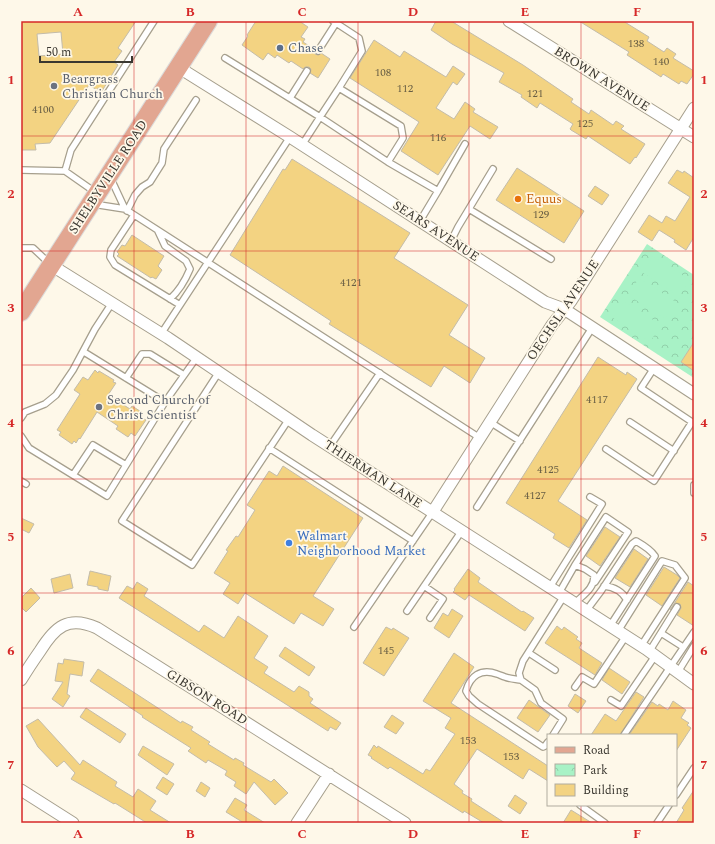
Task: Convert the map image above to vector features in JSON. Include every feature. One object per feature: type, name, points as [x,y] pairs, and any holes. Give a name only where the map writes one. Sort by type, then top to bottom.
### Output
[{"type":"main road","name":"SHELBYVILLE ROAD","points":[[22,308],[110,175],[208,21]]},
{"type":"street","name":"BROWN AVENUE","points":[[509,21],[694,137]]},
{"type":"street","name":"SEARS AVENUE","points":[[178,67],[290,137],[545,302],[564,310],[694,394]]},
{"type":"street","name":"OECHSLI AVENUE","points":[[432,513],[552,325],[571,301],[694,108]]},
{"type":"street","name":"THIERMAN LANE","points":[[51,265],[197,357],[461,532],[618,631],[694,684]]},
{"type":"street","name":"GIBSON ROAD","points":[[21,680],[49,636],[58,628],[76,622],[89,624],[104,632],[405,823]]},
{"type":"street","points":[[297,823],[329,774]]},
{"type":"street","points":[[21,790],[74,823]]},
{"type":"lane","points":[[65,171],[71,150],[154,21]]},
{"type":"lane","points":[[302,145],[362,51],[359,38],[334,22],[318,51]]},
{"type":"lane","points":[[225,58],[320,117],[388,162],[438,191]]},
{"type":"lane","points":[[290,98],[307,71]]},
{"type":"lane","points":[[339,88],[401,126],[403,138],[388,162]]},
{"type":"lane","points":[[126,210],[134,195],[150,182],[162,163],[164,149],[196,100]]},
{"type":"lane","points":[[161,334],[290,137]]},
{"type":"lane","points":[[420,221],[466,144]]},
{"type":"lane","points":[[451,241],[493,169]]},
{"type":"lane","points":[[21,170],[65,171],[94,199],[126,210],[480,438]]},
{"type":"lane","points":[[110,175],[126,210]]},
{"type":"lane","points":[[469,208],[551,259]]},
{"type":"lane","points":[[134,215],[111,250],[110,258],[115,265],[180,305]]},
{"type":"lane","points":[[158,230],[165,246],[186,261],[190,269],[178,292],[170,299]]},
{"type":"lane","points":[[21,248],[33,248],[51,265]]},
{"type":"lane","points":[[21,418],[25,412],[33,407],[44,404],[56,395],[84,352],[95,329],[112,303]]},
{"type":"lane","points":[[477,507],[592,328]]},
{"type":"lane","points":[[84,352],[165,402]]},
{"type":"lane","points":[[126,378],[142,354],[150,354],[184,376]]},
{"type":"lane","points":[[21,436],[29,448],[107,496],[165,402],[197,357]]},
{"type":"lane","points":[[606,449],[654,481],[692,422],[640,388],[654,368]]},
{"type":"lane","points":[[219,372],[122,521],[192,565],[289,419]]},
{"type":"lane","points":[[330,446],[380,373]]},
{"type":"lane","points":[[490,422],[520,441]]},
{"type":"lane","points":[[630,422],[674,451]]},
{"type":"lane","points":[[73,475],[93,445],[126,465]]},
{"type":"lane","points":[[269,448],[413,541]]},
{"type":"lane","points":[[694,485],[694,493]]},
{"type":"lane","points":[[521,680],[519,673],[523,662],[529,653],[602,504],[590,497]]},
{"type":"lane","points":[[354,627],[432,513]]},
{"type":"lane","points":[[558,592],[606,517],[628,532],[587,592],[575,603]]},
{"type":"lane","points":[[406,611],[461,532]]},
{"type":"lane","points":[[586,611],[632,544],[636,541],[641,544],[652,551],[655,556],[627,600],[618,631]]},
{"type":"lane","points":[[575,687],[582,677],[594,684],[618,631],[662,560],[675,565],[685,578],[621,706],[611,700]]},
{"type":"lane","points":[[575,565],[585,568],[594,576],[594,582]]},
{"type":"lane","points":[[424,586],[443,599],[430,618]]},
{"type":"lane","points":[[604,586],[611,587],[624,594],[627,600]]},
{"type":"lane","points":[[649,652],[677,607]]},
{"type":"lane","points":[[674,670],[684,647],[694,632]]},
{"type":"lane","points":[[661,633],[684,647]]},
{"type":"lane","points":[[625,734],[694,646]]},
{"type":"lane","points":[[529,653],[555,670]]},
{"type":"lane","points":[[547,743],[543,747],[478,704],[468,696],[466,691],[468,684],[474,676],[480,672],[490,672],[521,680],[535,690],[542,703],[563,719],[554,734]]},
{"type":"lane","points":[[677,794],[694,768]]},
{"type":"lane","points":[[581,806],[605,823]]},
{"type":"lane","points":[[657,823],[668,806]]},
{"type":"green space","points":[[647,244],[694,275],[694,378],[600,317]]},
{"type":"green space","points":[[653,256],[690,280],[679,296],[643,273]]},
{"type":"green space","points":[[639,278],[676,302],[665,319],[628,295]]},
{"type":"green space","points":[[624,301],[661,325],[650,342],[613,318]]},
{"type":"building","name":"Beargrass Christian Church","points":[[21,21],[136,21],[118,48],[122,51],[114,62],[118,65],[102,91],[89,85],[50,143],[35,144],[36,150],[21,150]],"holes":[[[61,32],[63,54],[39,56],[37,34]]]},
{"type":"building","name":"Chase","points":[[256,21],[299,21],[308,27],[301,37],[305,39],[303,42],[314,49],[315,54],[318,55],[321,53],[330,59],[318,78],[310,73],[311,69],[309,67],[305,67],[303,69],[291,61],[289,63],[277,55],[275,58],[268,53],[263,60],[242,45]]},
{"type":"building","points":[[436,21],[451,21],[523,65],[573,99],[571,102],[589,114],[591,110],[613,125],[616,121],[624,126],[621,129],[645,144],[630,164],[588,136],[586,139],[570,129],[573,124],[540,103],[537,108],[521,97],[522,95],[499,82],[504,73],[452,44],[431,30]]},
{"type":"building","points":[[579,21],[623,21],[649,37],[647,41],[664,52],[667,48],[676,54],[673,58],[694,71],[694,74],[687,84],[681,81],[679,84],[663,74],[661,77],[627,55],[629,52]]},
{"type":"building","points":[[374,40],[400,57],[404,51],[446,77],[453,66],[465,74],[457,85],[453,82],[436,108],[454,119],[465,102],[475,109],[473,112],[498,127],[490,139],[470,126],[438,175],[401,151],[419,122],[350,78]]},
{"type":"building","points":[[292,159],[410,233],[394,258],[468,305],[449,335],[485,358],[470,383],[444,366],[431,387],[329,324],[331,321],[230,255],[283,169],[285,170]]},
{"type":"building","points":[[517,168],[584,211],[564,243],[496,200]]},
{"type":"building","points":[[677,170],[683,173],[684,171],[694,178],[694,237],[686,250],[674,242],[675,240],[659,230],[652,241],[638,232],[649,215],[662,223],[666,216],[675,221],[690,197],[668,183]]},
{"type":"building","points":[[595,186],[609,195],[602,205],[588,196]]},
{"type":"building","points":[[132,235],[164,256],[158,266],[162,270],[156,279],[151,278],[117,256],[119,254],[117,252],[122,245],[125,246]]},
{"type":"building","points":[[694,342],[694,371],[681,362]]},
{"type":"building","points":[[598,357],[626,375],[627,372],[637,379],[558,501],[587,520],[569,548],[553,538],[555,534],[506,503]]},
{"type":"building","name":"Second Church of Christ Scientist","points":[[95,370],[98,373],[99,371],[114,380],[113,382],[116,383],[108,395],[130,409],[132,406],[143,413],[141,417],[146,420],[135,436],[131,433],[128,437],[116,429],[118,426],[97,412],[80,439],[79,438],[76,443],[74,441],[72,444],[59,435],[61,432],[57,430],[80,394],[74,390],[83,377],[88,380]]},
{"type":"building","name":"Walmart Neighborhood Market","points":[[283,466],[363,518],[313,596],[334,609],[323,626],[301,613],[294,624],[245,593],[238,604],[223,594],[230,583],[214,573],[228,551],[226,550],[236,536],[238,537],[255,510],[247,505],[269,471],[277,476]]},
{"type":"building","points":[[21,518],[34,524],[29,533],[21,529]]},
{"type":"building","points":[[605,527],[620,537],[600,566],[586,556]]},
{"type":"building","points":[[634,549],[648,559],[630,587],[615,578]]},
{"type":"building","points":[[664,567],[680,578],[662,606],[646,595]]},
{"type":"building","points":[[468,569],[480,578],[478,582],[522,612],[523,611],[534,618],[525,631],[469,595],[465,600],[453,592]]},
{"type":"building","points":[[90,571],[111,576],[108,591],[87,585]]},
{"type":"building","points":[[70,574],[73,588],[54,593],[51,579]]},
{"type":"building","points":[[137,582],[148,589],[144,596],[199,632],[204,625],[224,638],[238,616],[268,636],[254,658],[268,667],[264,673],[294,692],[299,686],[309,692],[309,696],[313,699],[310,703],[341,723],[336,730],[330,727],[328,731],[119,598],[127,586],[133,589]]},
{"type":"building","points":[[688,582],[694,586],[694,626],[677,615],[681,608],[680,604],[675,603],[670,610]]},
{"type":"building","points":[[31,588],[40,598],[26,612],[21,607],[21,598]]},
{"type":"building","points":[[452,609],[463,616],[449,638],[434,628],[443,613],[448,616]]},
{"type":"building","points":[[557,626],[562,630],[564,627],[578,637],[576,639],[582,643],[579,648],[602,663],[595,675],[545,643]]},
{"type":"building","points":[[386,627],[392,630],[393,628],[409,638],[384,676],[363,663]]},
{"type":"building","points":[[285,647],[315,667],[309,676],[279,656]]},
{"type":"building","points":[[454,653],[474,667],[451,703],[547,765],[547,780],[529,769],[523,779],[477,749],[454,784],[463,791],[462,793],[472,799],[471,801],[505,823],[484,823],[464,811],[463,813],[390,767],[388,769],[371,758],[372,757],[368,755],[374,745],[423,774],[426,769],[430,771],[455,734],[445,728],[451,718],[423,701]]},
{"type":"building","points":[[64,659],[84,662],[82,676],[70,674],[67,694],[70,696],[63,707],[52,699],[63,682],[55,681],[58,663],[63,664]]},
{"type":"building","points":[[609,668],[630,682],[622,694],[602,680]]},
{"type":"building","points":[[98,669],[181,723],[182,721],[193,727],[191,730],[210,742],[208,744],[234,760],[235,758],[244,763],[243,765],[271,782],[274,779],[288,793],[275,805],[254,782],[246,794],[234,786],[236,782],[225,775],[227,771],[208,760],[206,763],[188,751],[191,748],[142,717],[143,716],[90,681]]},
{"type":"building","points":[[636,692],[644,697],[621,734],[592,734],[605,714],[616,721]]},
{"type":"building","points":[[575,694],[586,701],[578,713],[568,706]]},
{"type":"building","points":[[529,700],[550,715],[538,732],[517,718]]},
{"type":"building","points":[[673,701],[686,710],[681,718],[689,723],[687,725],[691,728],[677,749],[677,734],[630,734],[652,702],[658,706],[659,704],[668,710]]},
{"type":"building","points":[[86,708],[126,734],[120,743],[80,717]]},
{"type":"building","points":[[392,715],[404,723],[396,734],[384,727]]},
{"type":"building","points":[[38,719],[80,765],[83,760],[117,782],[115,786],[133,797],[138,789],[156,801],[150,810],[171,823],[147,823],[115,803],[114,804],[71,779],[75,773],[64,761],[57,767],[38,747],[26,726]]},
{"type":"building","points":[[143,746],[174,764],[167,775],[138,755]]},
{"type":"building","points":[[163,777],[174,784],[167,795],[156,788]]},
{"type":"building","points":[[201,782],[210,788],[205,797],[196,791]]},
{"type":"building","points":[[694,790],[694,823],[676,823],[684,810],[682,808]]},
{"type":"building","points":[[515,795],[527,803],[520,814],[508,806]]},
{"type":"building","points":[[235,798],[247,805],[244,810],[265,823],[244,823],[226,812]]},
{"type":"building","points":[[571,810],[592,823],[563,823]]},
{"type":"place","name":"Chase","points":[[280,48]]},
{"type":"place","name":"Beargrass Christian Church","points":[[54,86]]},
{"type":"place","name":"Equus","points":[[518,199]]},
{"type":"place","name":"Second Church of Christ Scientist","points":[[99,407]]},
{"type":"place","name":"Walmart Neighborhood Market","points":[[289,543]]}]
